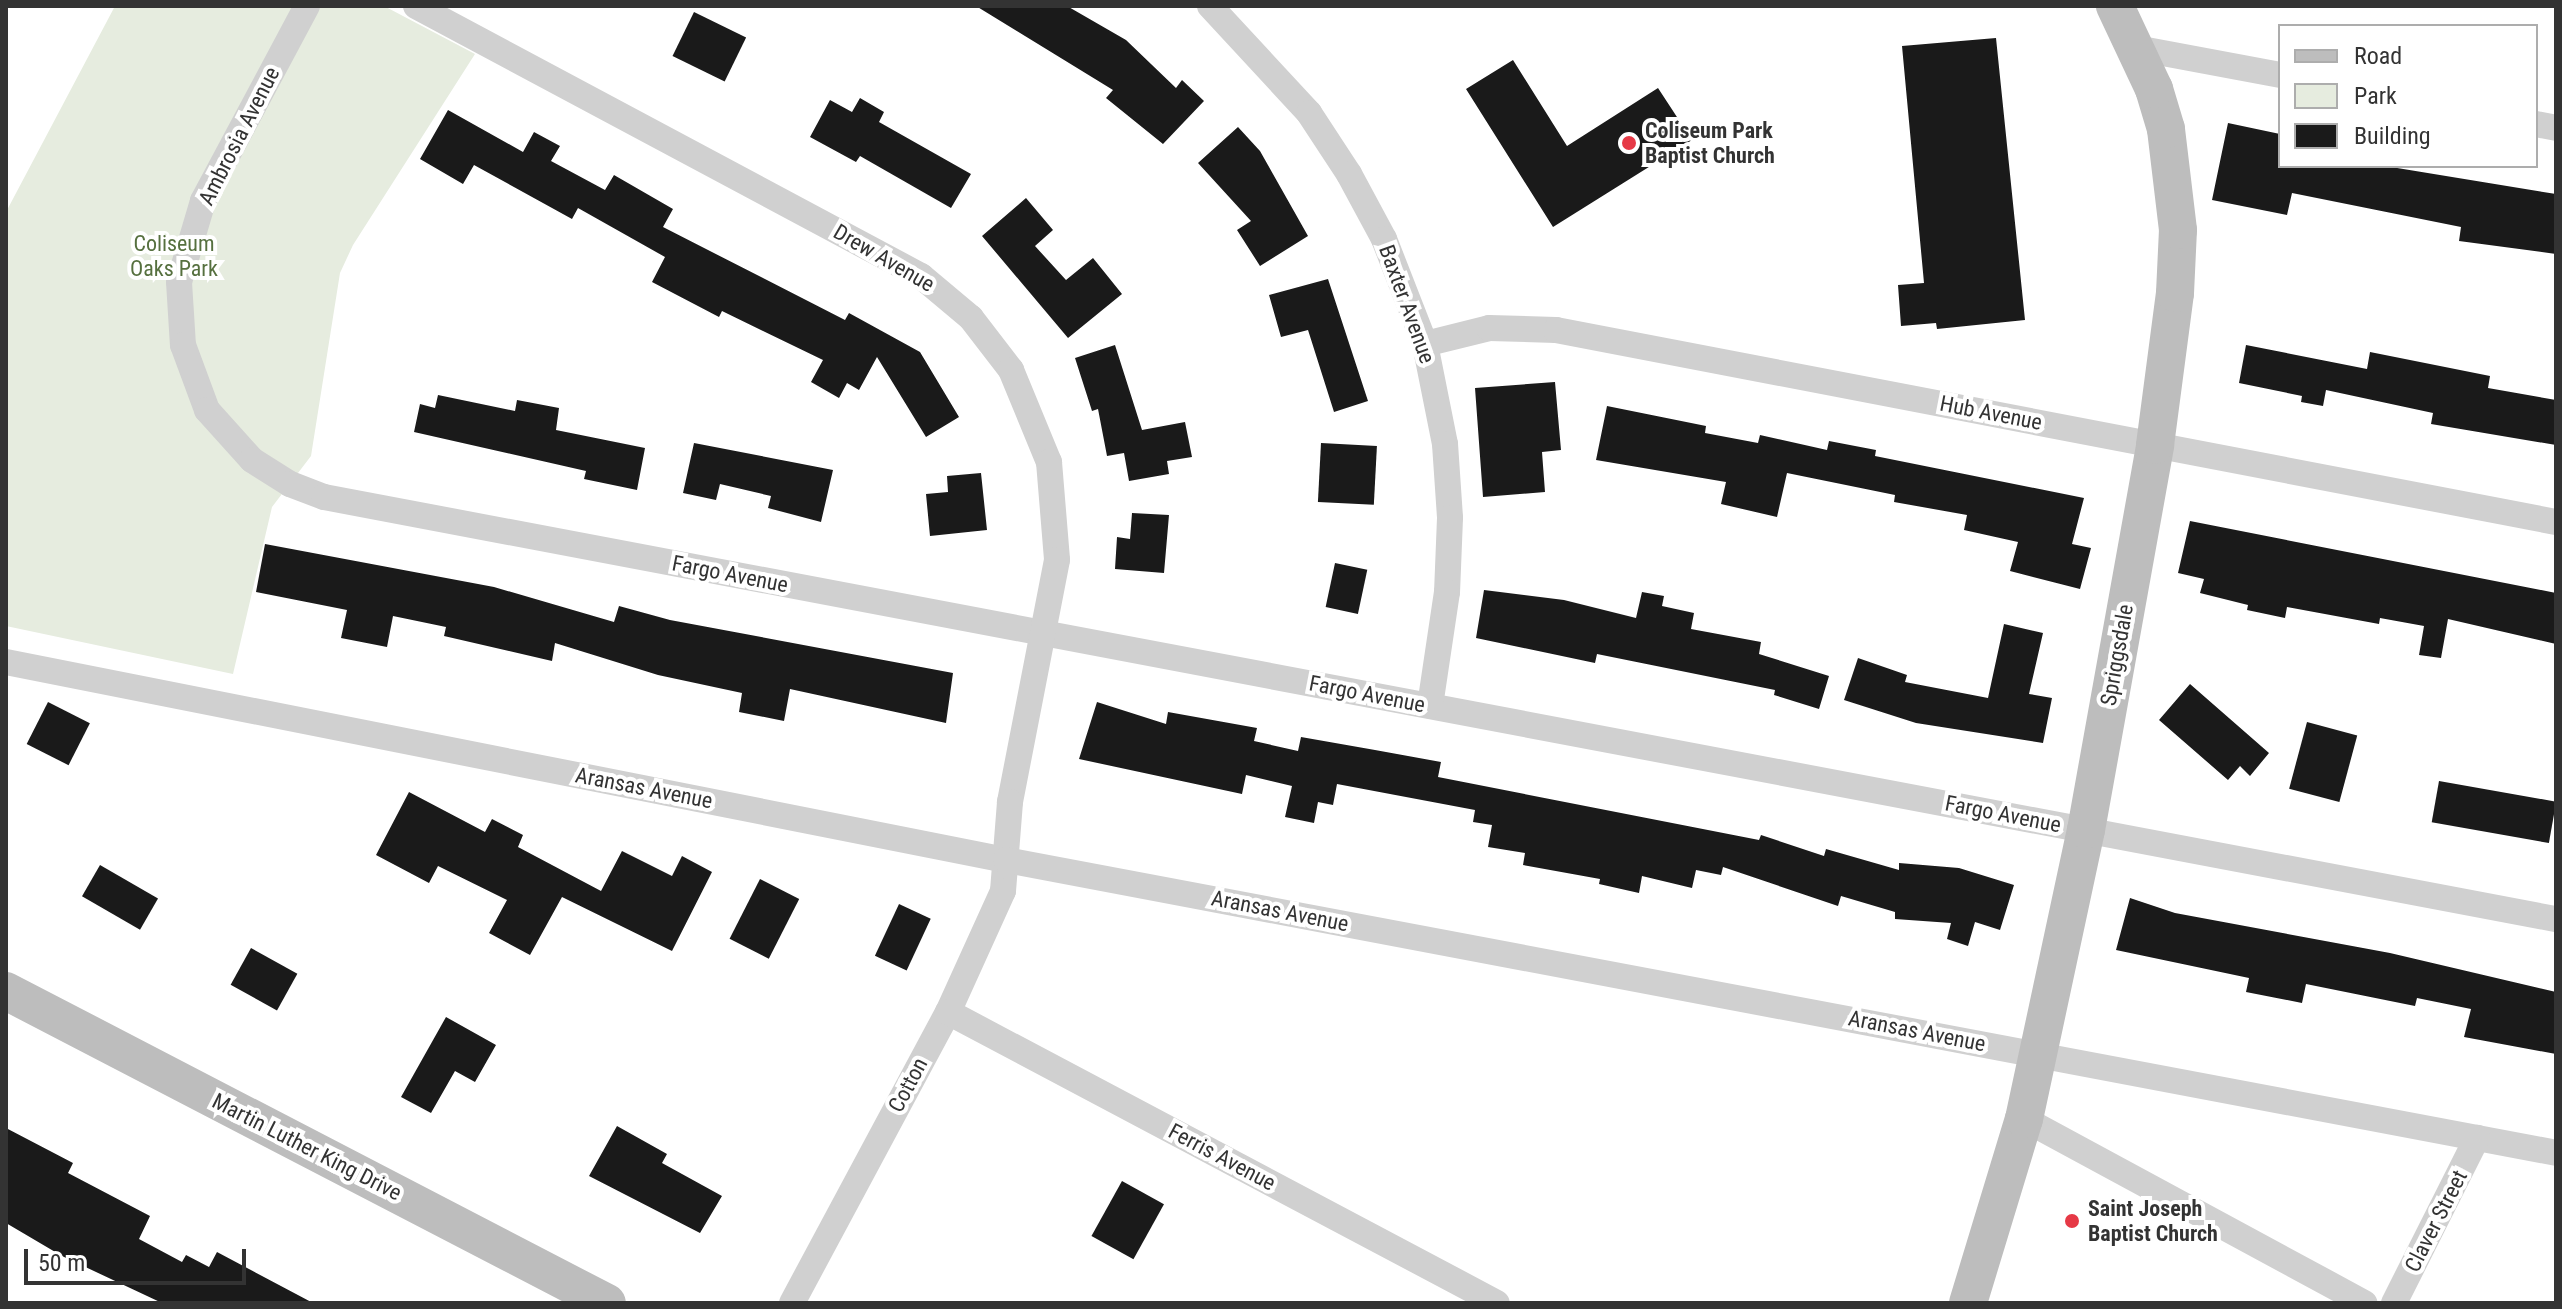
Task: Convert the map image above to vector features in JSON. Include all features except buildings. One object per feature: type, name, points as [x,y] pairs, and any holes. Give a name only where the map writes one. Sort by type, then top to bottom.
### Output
[{"type":"street","name":"Ambrosia Avenue","points":[[207,410],[192,379],[180,329],[179,282],[189,237],[203,201],[307,6]]},
{"type":"street","name":"Drew Avenue","points":[[416,6],[892,259],[971,318],[1011,370],[1049,462],[1057,560],[1010,802],[1006,860]]},
{"type":"street","name":"Baxter Avenue","points":[[1210,6],[1299,102],[1349,174],[1384,239],[1425,344],[1445,444],[1450,518],[1444,617],[1430,706]]},
{"type":"street","name":"Spriggsdale","points":[[1968,1303],[2024,1119],[2039,1054],[2086,830],[2155,445],[2178,230],[2166,129],[2136,48],[2115,6]]},
{"type":"street","points":[[2136,48],[2278,75]]},
{"type":"street","name":"Hub Avenue","points":[[1425,344],[1489,328],[1556,330],[2556,522]]},
{"type":"street","name":"Fargo Avenue","points":[[207,410],[252,460],[290,484],[324,497],[2556,919]]},
{"type":"street","name":"Aransas Avenue","points":[[6,662],[1006,860],[2556,1153]]},
{"type":"street","name":"Cotton","points":[[792,1303],[948,1012],[994,916],[1006,860]]},
{"type":"street","name":"Martin Luther King Drive","points":[[6,991],[607,1303]]},
{"type":"street","name":"Ferris Avenue","points":[[948,1012],[1497,1303]]},
{"type":"street","points":[[2024,1119],[2365,1303]]},
{"type":"street","name":"Claver Street","points":[[2394,1303],[2477,1138]]},
{"type":"green space","name":"Coliseum Oaks Park","points":[[115,6],[384,6],[475,54],[353,245],[340,273],[311,456],[272,507],[233,674],[6,626],[6,212]]},
{"type":"place","name":"Coliseum Park Baptist Church","points":[[1629,143]]},
{"type":"place","name":"Saint Joseph Baptist Church","points":[[2072,1221]]}]
